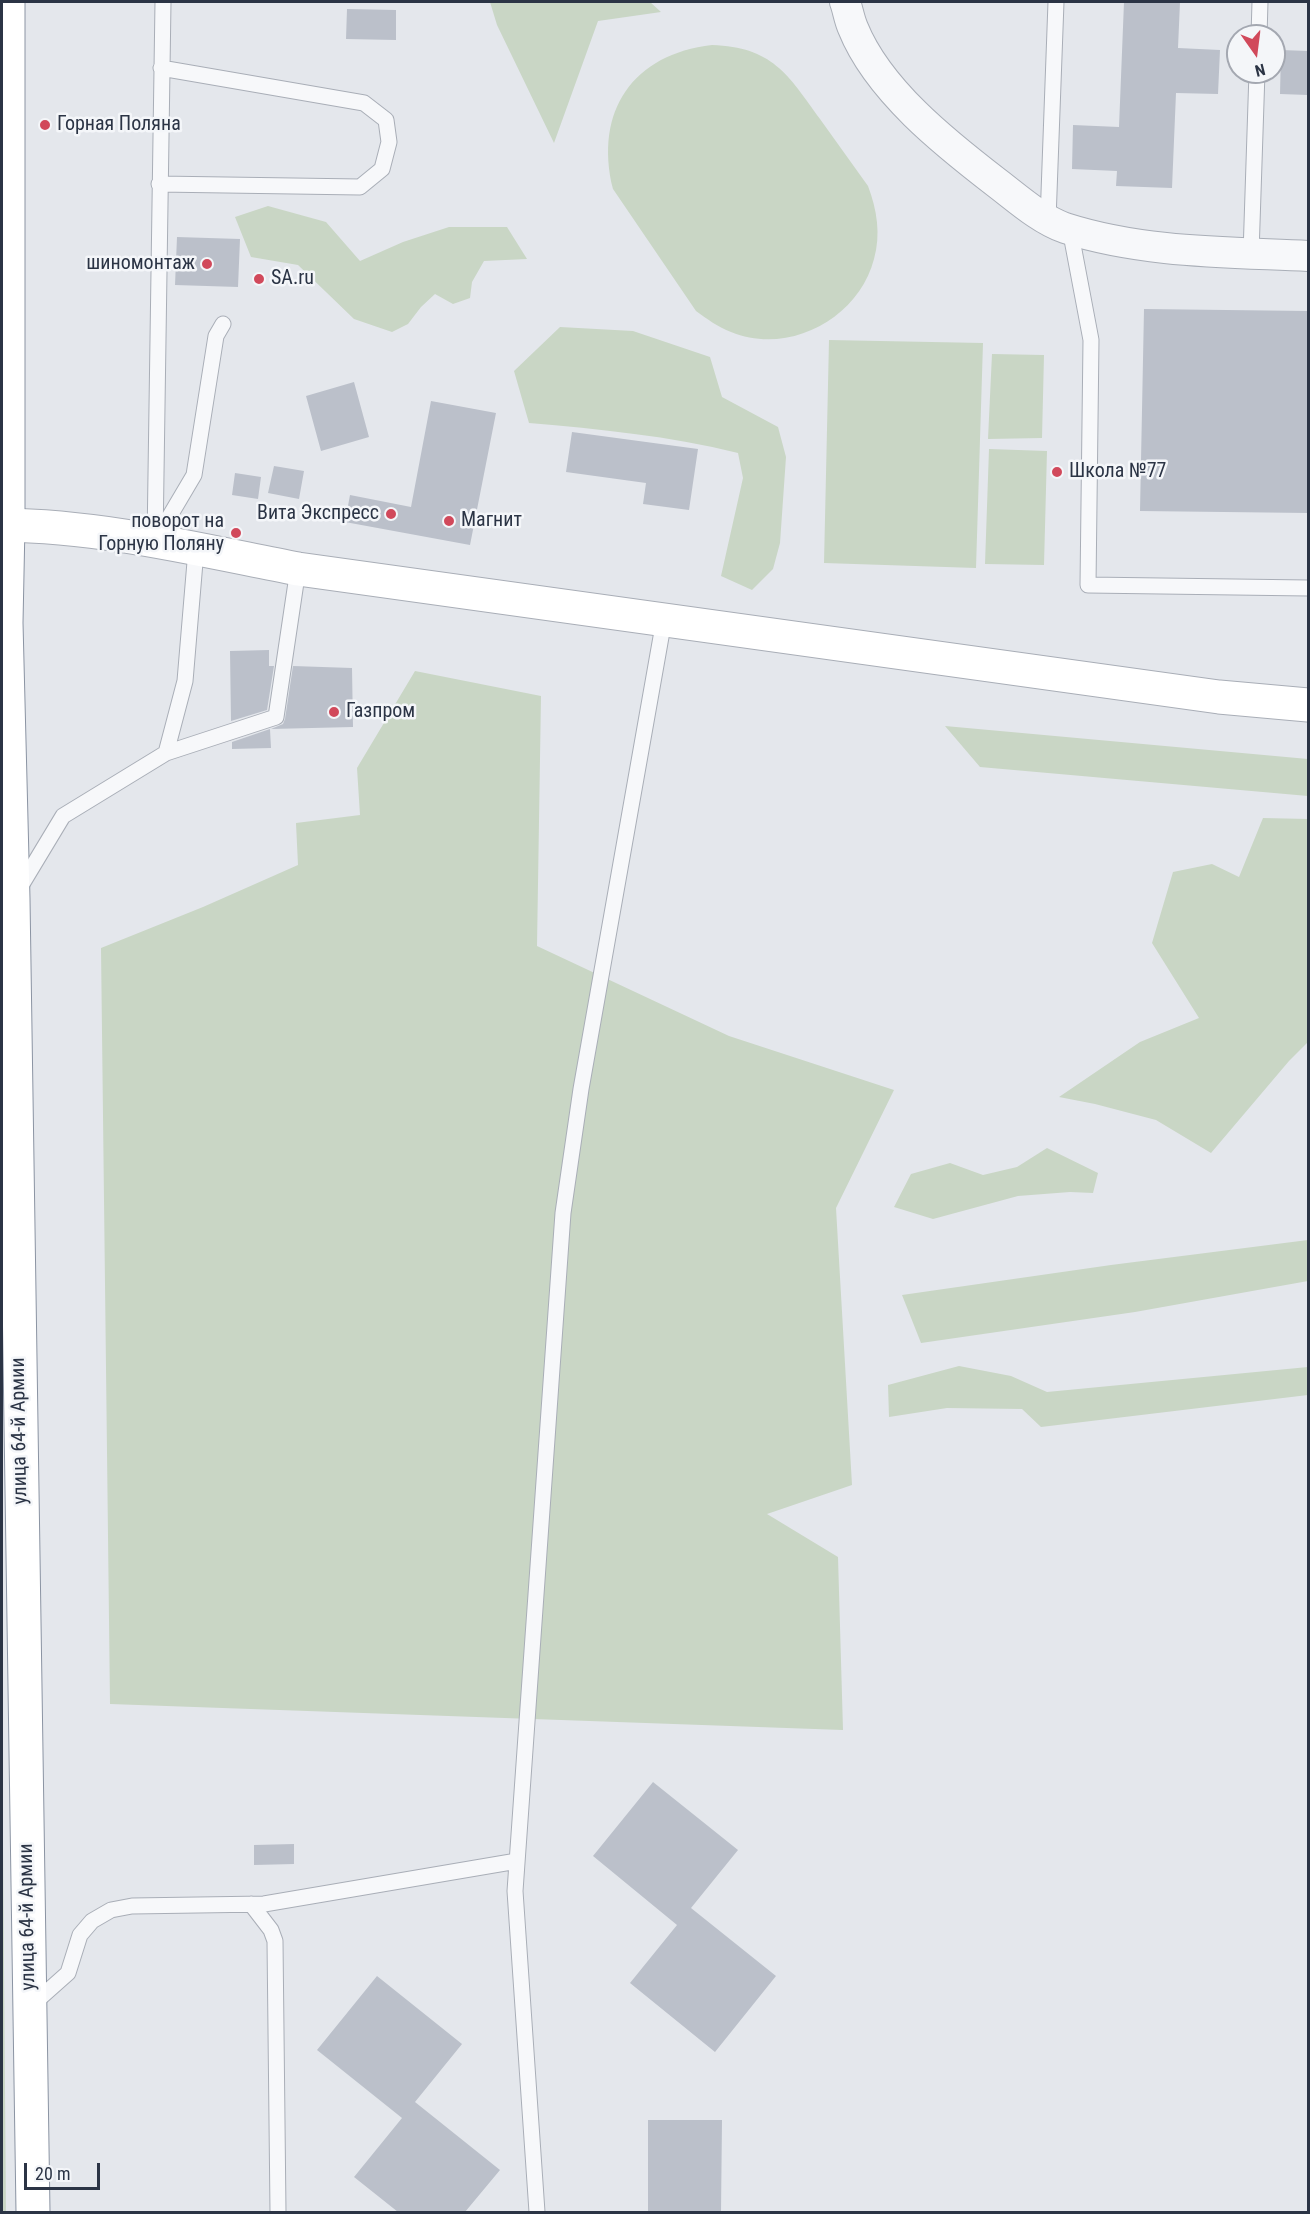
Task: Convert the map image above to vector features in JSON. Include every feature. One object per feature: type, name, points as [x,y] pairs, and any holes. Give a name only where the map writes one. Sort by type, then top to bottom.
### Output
[{"type":"main road","name":"улица 64-й Армии","points":[[8,2],[6,623],[13,899],[33,2212]]},
{"type":"main road","points":[[5,525],[84,531],[155,541],[298,569],[1219,697],[1308,705]]},
{"type":"street","points":[[845,2],[853,28],[866,51],[903,103],[982,172],[1059,224],[1127,243],[1165,249],[1308,256]]},
{"type":"lane","points":[[155,541],[163,2]]},
{"type":"lane","points":[[1056,2],[1059,224],[1091,340],[1088,585],[1308,588]]},
{"type":"lane","points":[[1259,24],[1260,2]]},
{"type":"lane","points":[[159,184],[360,187],[382,170],[389,142],[386,120],[364,104],[161,68]]},
{"type":"lane","points":[[1251,254],[1257,84]]},
{"type":"lane","points":[[155,541],[194,475],[216,336],[223,324]]},
{"type":"lane","points":[[166,753],[185,681],[196,550]]},
{"type":"lane","points":[[13,899],[63,816],[166,753],[276,717],[298,569]]},
{"type":"lane","points":[[537,2212],[515,1891],[563,1213],[581,1089],[664,620]]},
{"type":"lane","points":[[29,2007],[68,1973],[80,1935],[92,1921],[111,1910],[132,1906],[264,1904],[517,1861]]},
{"type":"lane","points":[[251,1904],[271,1930],[275,1941],[278,2212]]},
{"type":"green space","points":[[490,2],[650,2],[661,12],[598,21],[554,143],[497,25]]},
{"type":"green space","points":[[712,45],[750,51],[764,57],[788,76],[868,186],[871,195],[876,213],[877,240],[874,259],[866,280],[853,299],[837,314],[819,327],[798,335],[776,339],[753,338],[726,330],[696,311],[613,189],[609,161],[609,135],[615,112],[626,91],[641,74],[661,60],[684,51]]},
{"type":"green space","points":[[268,206],[326,222],[360,261],[403,242],[449,227],[507,227],[527,259],[484,261],[472,282],[470,298],[453,304],[435,294],[408,324],[392,332],[354,319],[298,265],[251,257],[235,217]]},
{"type":"green space","points":[[560,327],[633,331],[710,357],[722,397],[778,427],[786,457],[780,543],[773,569],[752,590],[721,576],[743,478],[738,453],[660,438],[529,423],[514,371]]},
{"type":"green space","points":[[829,340],[983,343],[976,568],[824,563]]},
{"type":"green space","points":[[992,354],[1044,355],[1042,438],[988,439]]},
{"type":"green space","points":[[989,449],[1047,451],[1044,565],[985,564]]},
{"type":"green space","points":[[415,671],[541,696],[537,946],[729,1036],[894,1090],[836,1208],[852,1485],[767,1514],[838,1557],[843,1730],[110,1704],[101,948],[203,907],[298,865],[296,823],[360,815],[357,768]]},
{"type":"green space","points":[[945,726],[1308,759],[1308,796],[980,767]]},
{"type":"green space","points":[[1263,818],[1308,819],[1308,1042],[1289,1061],[1211,1153],[1156,1120],[1059,1097],[1140,1042],[1199,1018],[1152,943],[1173,872],[1212,864],[1239,877]]},
{"type":"green space","points":[[1047,1148],[1098,1173],[1093,1193],[1070,1192],[1018,1196],[933,1219],[894,1207],[911,1174],[950,1163],[983,1175],[1017,1167]]},
{"type":"green space","points":[[1308,1240],[1308,1281],[1135,1312],[921,1343],[902,1295],[1111,1265]]},
{"type":"green space","points":[[959,1366],[1011,1376],[1047,1392],[1308,1367],[1308,1395],[1041,1427],[1022,1409],[947,1408],[889,1417],[888,1385]]},
{"type":"green space","points":[[2,1717],[6,2212],[2,2212]]},
{"type":"building","points":[[1124,2],[1180,2],[1178,48],[1220,50],[1218,94],[1176,93],[1172,188],[1116,186],[1117,171],[1072,169],[1073,125],[1119,127]]},
{"type":"building","points":[[347,9],[396,10],[396,40],[346,39]]},
{"type":"building","points":[[1286,50],[1308,51],[1308,95],[1280,94],[1280,84],[1286,84]]},
{"type":"building","points":[[177,237],[240,239],[238,287],[175,285]]},
{"type":"building","points":[[1144,309],[1308,311],[1308,513],[1140,511]]},
{"type":"building","points":[[354,382],[369,437],[321,451],[306,396]]},
{"type":"building","points":[[431,401],[496,413],[470,545],[345,522],[350,495],[411,507]]},
{"type":"building","points":[[572,432],[698,449],[689,510],[643,504],[646,483],[566,472]]},
{"type":"building","points":[[274,466],[304,471],[299,499],[268,493]]},
{"type":"building","points":[[235,473],[261,477],[258,499],[232,495]]},
{"type":"building","points":[[269,650],[269,666],[274,666],[267,710],[231,721],[230,651]]},
{"type":"building","points":[[293,666],[352,668],[353,727],[271,729],[283,724],[285,719]]},
{"type":"building","points":[[270,729],[271,748],[232,749],[232,742]]},
{"type":"building","points":[[653,1782],[738,1850],[691,1908],[776,1976],[715,2052],[630,1983],[677,1925],[593,1856]]},
{"type":"building","points":[[294,1844],[294,1864],[254,1865],[254,1845]]},
{"type":"building","points":[[377,1976],[462,2044],[415,2102],[500,2170],[465,2212],[398,2212],[354,2177],[402,2118],[317,2050]]},
{"type":"building","points":[[648,2120],[722,2120],[721,2212],[648,2212]]},
{"type":"place","name":"Горная Поляна","points":[[45,125]]},
{"type":"place","name":"шиномонтаж","points":[[207,264]]},
{"type":"place","name":"SA.ru","points":[[259,279]]},
{"type":"place","name":"Школа №77","points":[[1057,472]]},
{"type":"place","name":"Вита Экспресс","points":[[391,514]]},
{"type":"place","name":"Магнит","points":[[449,521]]},
{"type":"place","name":"поворот на Горную Поляну","points":[[236,533]]},
{"type":"place","name":"Газпром","points":[[334,712]]}]
